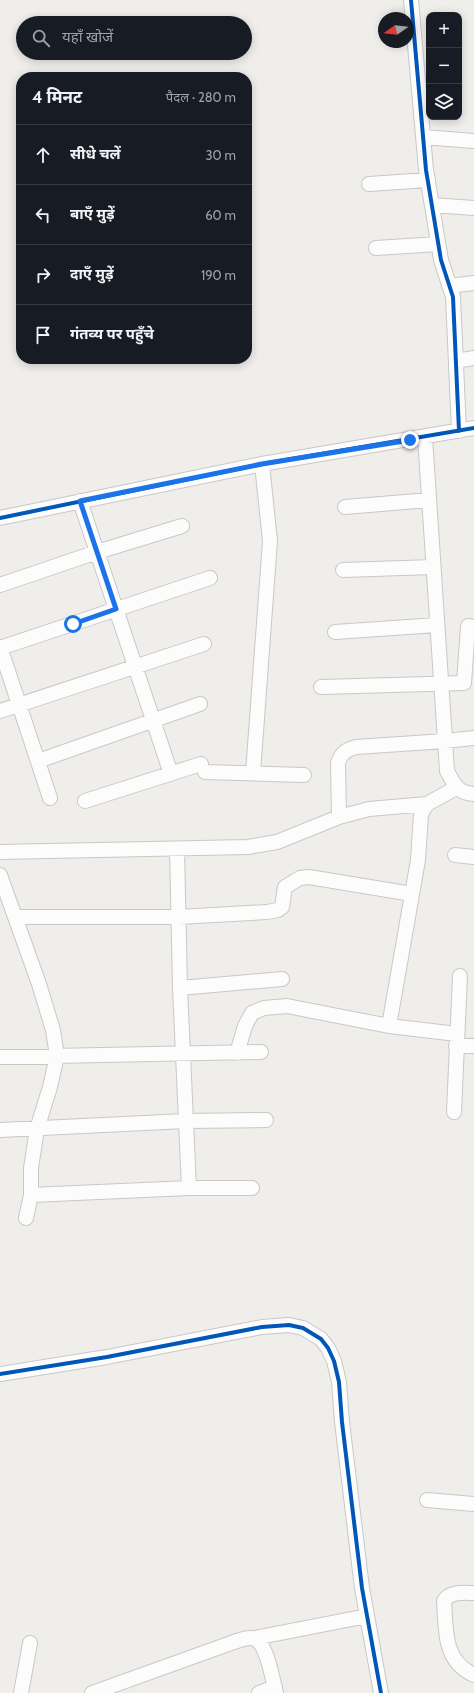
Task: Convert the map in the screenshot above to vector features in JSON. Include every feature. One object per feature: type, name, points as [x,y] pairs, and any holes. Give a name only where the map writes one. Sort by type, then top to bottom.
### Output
[{"type":"street","points":[[411,0],[428,180],[440,260],[453,297],[459,431]]},
{"type":"street","points":[[423,137],[474,141]]},
{"type":"street","points":[[369,184],[428,180]]},
{"type":"street","points":[[432,204],[474,208]]},
{"type":"street","points":[[376,248],[438,244]]},
{"type":"street","points":[[449,286],[474,283]]},
{"type":"street","points":[[456,360],[474,358]]},
{"type":"street","points":[[0,518],[262,464],[474,428]]},
{"type":"street","points":[[425,437],[447,771],[456,788],[465,793],[474,794]]},
{"type":"street","points":[[253,773],[270,541],[262,464]]},
{"type":"street","points":[[345,507],[429,500]]},
{"type":"street","points":[[80,501],[171,774]]},
{"type":"street","points":[[0,585],[97,552],[182,526]]},
{"type":"street","points":[[343,570],[433,567]]},
{"type":"street","points":[[50,798],[0,648],[210,578]]},
{"type":"street","points":[[335,632],[437,625]]},
{"type":"street","points":[[321,687],[464,683],[468,626],[474,627]]},
{"type":"street","points":[[0,712],[204,644]]},
{"type":"street","points":[[38,761],[200,704]]},
{"type":"street","points":[[339,817],[338,763],[340,755],[346,750],[356,747],[445,742],[474,738]]},
{"type":"street","points":[[85,802],[171,774],[203,768],[253,773],[304,775]]},
{"type":"street","points":[[0,852],[248,848],[277,842],[339,817],[369,809],[427,804],[456,788]]},
{"type":"street","points":[[389,1026],[418,860],[421,814],[427,804]]},
{"type":"street","points":[[177,849],[180,988],[189,1188]]},
{"type":"street","points":[[455,855],[474,857]]},
{"type":"street","points":[[0,875],[53,1030],[57,1056],[50,1087],[37,1129],[31,1168],[31,1195],[26,1218]]},
{"type":"street","points":[[15,917],[178,917],[278,910],[282,907],[285,886],[296,880],[309,877],[412,894]]},
{"type":"street","points":[[454,1112],[460,976]]},
{"type":"street","points":[[180,988],[282,980]]},
{"type":"street","points":[[237,1052],[245,1026],[252,1013],[264,1008],[287,1006],[457,1040],[474,1046]]},
{"type":"street","points":[[0,1057],[261,1052]]},
{"type":"street","points":[[0,1130],[266,1120]]},
{"type":"street","points":[[31,1195],[189,1188],[252,1188]]},
{"type":"street","points":[[0,1374],[262,1327],[289,1325],[303,1328],[312,1332],[321,1339],[328,1348],[334,1361],[339,1382],[343,1430],[362,1588],[381,1693]]},
{"type":"street","points":[[427,1500],[474,1504]]},
{"type":"street","points":[[474,1593],[452,1594],[447,1596],[444,1601],[446,1638],[454,1659],[461,1667],[474,1675]]},
{"type":"street","points":[[92,1693],[248,1638],[367,1616]]},
{"type":"street","points":[[254,1638],[260,1642],[264,1648],[276,1690],[259,1693]]},
{"type":"street","points":[[21,1693],[30,1643]]},
{"type":"cycle path","points":[[411,0],[426,170],[441,260],[453,297],[459,431]]},
{"type":"cycle path","points":[[0,518],[262,464],[474,428]]},
{"type":"cycle path","points":[[0,1374],[107,1357],[262,1327],[289,1325],[303,1328],[321,1339],[328,1348],[334,1361],[339,1382],[342,1422],[362,1588],[381,1693]]},
{"type":"route","points":[[73,624],[116,609],[80,501],[262,464],[410,440]]}]
